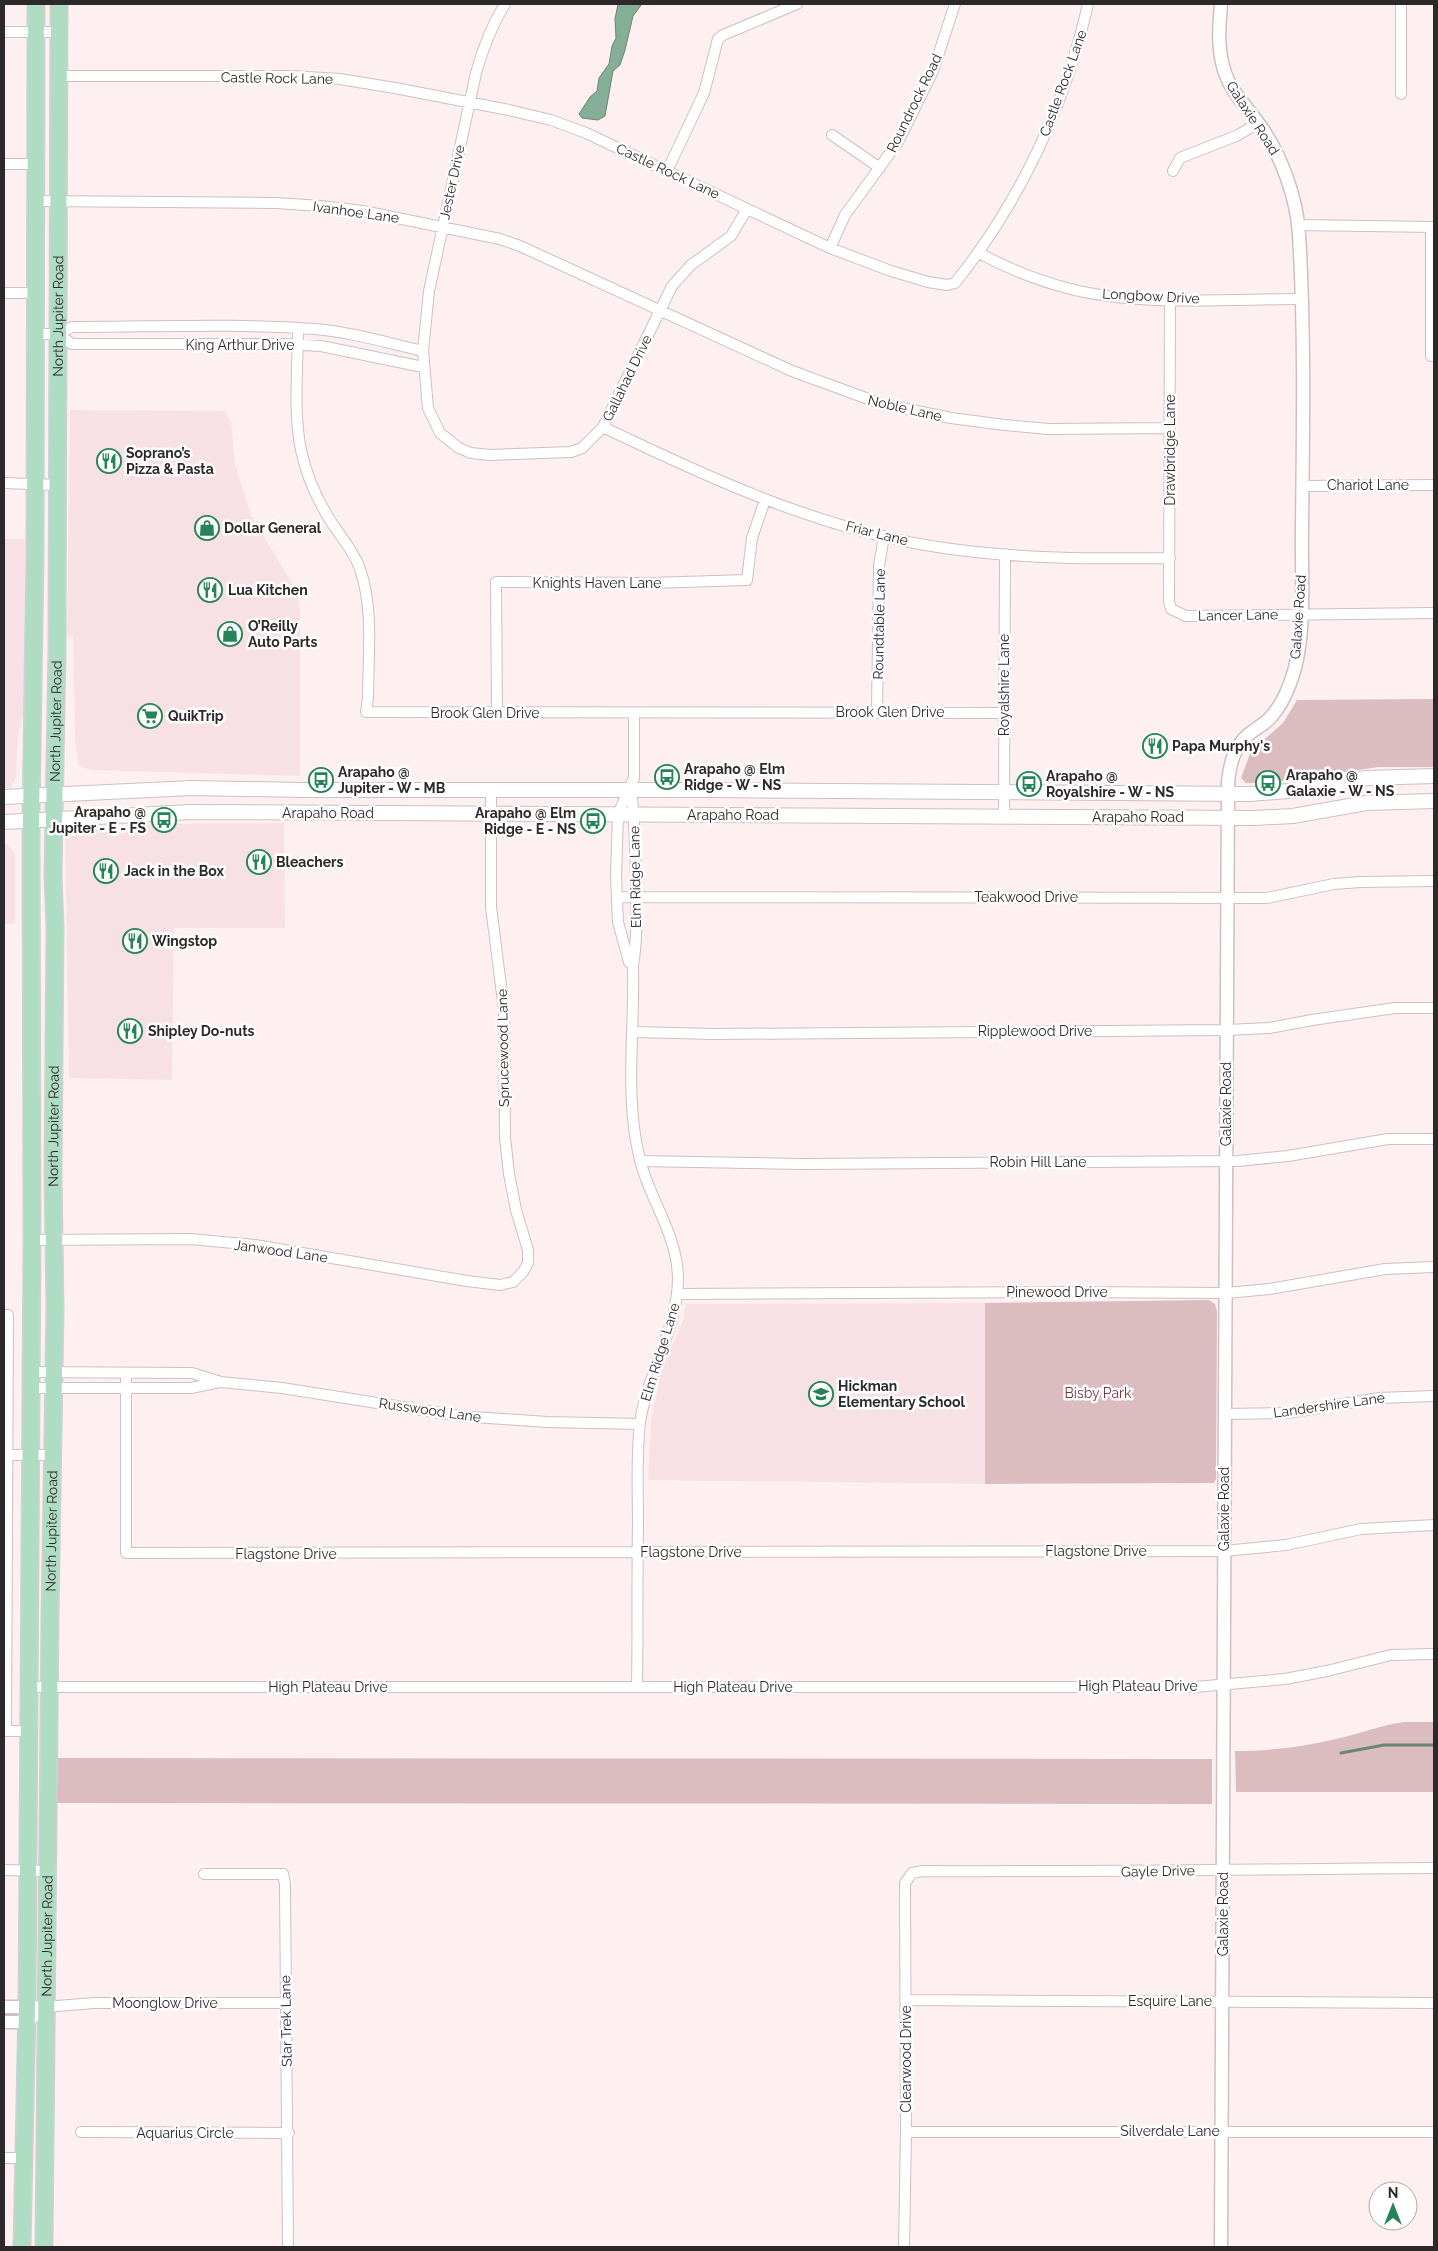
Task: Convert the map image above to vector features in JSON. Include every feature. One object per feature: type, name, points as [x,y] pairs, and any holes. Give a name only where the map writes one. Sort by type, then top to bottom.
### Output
[{"type":"main road","name":"North Jupiter Road","points":[[22,2247],[27,2014],[32,1240],[31,820],[34,649],[36,4]]},
{"type":"main road","name":"North Jupiter Road","points":[[44,2247],[45,2007],[53,1455],[59,1383],[55,1240],[53,820],[57,648],[59,4]]},
{"type":"main road","points":[[34,649],[57,648]]},
{"type":"main road","name":"Arapaho Road","points":[[4,797],[192,788],[303,790],[1004,791],[1228,794],[1289,791],[1366,778],[1434,776]]},
{"type":"main road","points":[[303,790],[304,813]]},
{"type":"main road","name":"Arapaho Road","points":[[4,822],[191,812],[1227,818],[1293,816],[1366,803],[1434,801]]},
{"type":"main road","points":[[32,981],[55,982]]},
{"type":"main road","points":[[54,1115],[41,1106],[32,1094],[55,1076]]},
{"type":"main road","points":[[28,1731],[35,1738],[39,1764],[49,1783]]},
{"type":"main road","points":[[23,2189],[32,2203],[32,2247]]},
{"type":"street","name":"Jester Drive","points":[[423,367],[429,290],[469,102],[482,51],[505,4]]},
{"type":"street","points":[[667,171],[704,93],[718,39],[723,35],[797,4]]},
{"type":"street","name":"Roundrock Road","points":[[830,248],[845,215],[898,142],[933,71],[956,4]]},
{"type":"street","name":"Castle Rock Lane","points":[[59,76],[281,76],[340,79],[469,102],[551,120],[586,133],[830,248],[891,271],[928,282],[947,285],[955,283],[979,253],[1024,179],[1052,122],[1081,36],[1088,4]]},
{"type":"street","name":"Galaxie Road","points":[[1221,4],[1218,38],[1225,74],[1234,92],[1259,123],[1282,163],[1298,226],[1301,299],[1302,486],[1299,648],[1287,689],[1275,712],[1268,720],[1249,734],[1236,750],[1229,770],[1227,818],[1227,1293],[1223,1684],[1221,2247]]},
{"type":"street","points":[[1401,4],[1401,94]]},
{"type":"street","points":[[4,32],[59,32]]},
{"type":"street","points":[[1173,171],[1180,158],[1236,136],[1259,123]]},
{"type":"street","points":[[832,135],[880,168]]},
{"type":"street","points":[[4,164],[36,164]]},
{"type":"street","name":"Ivanhoe Lane","points":[[36,201],[276,203],[363,211],[500,239],[520,246],[659,311]]},
{"type":"street","name":"Gallahad Drive","points":[[423,367],[431,417],[440,432],[449,441],[471,453],[502,455],[571,452],[582,448],[603,427],[659,311],[680,275],[698,259],[731,236],[747,209]]},
{"type":"street","points":[[1298,226],[1432,227],[1431,356],[1434,356]]},
{"type":"street","name":"Longbow Drive","points":[[979,253],[1015,271],[1068,289],[1123,297],[1301,299]]},
{"type":"street","points":[[4,292],[36,293]]},
{"type":"street","name":"Drawbridge Lane","points":[[1169,601],[1170,299]]},
{"type":"street","name":"Noble Lane","points":[[659,311],[792,371],[882,404],[951,418],[1014,426],[1048,428],[1169,428]]},
{"type":"street","name":"King Arthur Drive","points":[[35,334],[58,334],[72,327],[298,328],[353,335],[423,350]]},
{"type":"street","name":"Brook Glen Drive","points":[[298,328],[298,408],[301,450],[317,496],[352,552],[360,568],[365,588],[368,610],[368,698],[366,712],[1004,713]]},
{"type":"street","name":"King Arthur Drive","points":[[58,334],[72,344],[298,345],[347,351],[423,367]]},
{"type":"street","name":"Friar Lane","points":[[603,427],[765,500],[813,517],[884,536],[943,548],[1005,554],[1069,558],[1170,558]]},
{"type":"street","points":[[4,483],[57,485]]},
{"type":"street","name":"Chariot Lane","points":[[1302,486],[1434,486]]},
{"type":"street","name":"Knights Haven Lane","points":[[497,713],[496,582],[650,583],[747,580],[752,538],[765,500]]},
{"type":"street","name":"Roundtable Lane","points":[[877,712],[879,566],[884,536]]},
{"type":"street","name":"Royalshire Lane","points":[[1004,817],[1005,554]]},
{"type":"street","name":"Lancer Lane","points":[[1169,601],[1171,609],[1186,616],[1434,613]]},
{"type":"street","name":"Elm Ridge Lane","points":[[633,965],[629,962],[618,922],[617,897],[618,814],[631,789],[634,778],[634,713]]},
{"type":"street","name":"Elm Ridge Lane","points":[[631,789],[634,814],[636,897],[636,948],[633,965],[634,1032],[632,1097],[640,1161],[669,1230],[676,1260],[677,1294],[669,1331],[644,1402],[640,1424],[637,1687]]},
{"type":"street","name":"Sprucewood Lane","points":[[491,790],[491,908],[504,1010],[504,1137],[516,1210],[528,1250],[528,1263],[523,1272]]},
{"type":"street","name":"Teakwood Drive","points":[[617,897],[1267,898],[1313,888],[1360,882],[1434,881]]},
{"type":"street","name":"Ripplewood Drive","points":[[634,1032],[714,1034],[1227,1030],[1269,1028],[1395,1008],[1434,1008]]},
{"type":"street","name":"Robin Hill Lane","points":[[640,1161],[802,1164],[1226,1160],[1288,1156],[1388,1139],[1434,1139]]},
{"type":"street","name":"Janwood Lane","points":[[32,1240],[190,1239],[255,1245],[500,1285],[513,1282],[523,1272]]},
{"type":"street","name":"Pinewood Drive","points":[[677,1294],[1227,1293],[1269,1290],[1385,1269],[1434,1267]]},
{"type":"street","points":[[6,1315],[5,1731],[28,1731]]},
{"type":"street","name":"Russwood Lane","points":[[30,1380],[59,1383],[126,1373],[192,1373],[221,1382],[282,1388],[460,1416],[530,1421],[640,1424]]},
{"type":"street","name":"Flagstone Drive","points":[[126,1373],[126,1553],[1224,1551],[1286,1546],[1361,1529],[1434,1524]]},
{"type":"street","name":"Russwood Lane","points":[[30,1380],[126,1389],[191,1388],[221,1382]]},
{"type":"street","name":"Landershire Lane","points":[[1225,1414],[1287,1413],[1371,1399],[1434,1396]]},
{"type":"street","points":[[6,1455],[53,1455]]},
{"type":"street","name":"High Plateau Drive","points":[[29,1687],[1195,1687],[1308,1675],[1391,1655],[1434,1654]]},
{"type":"street","name":"Gayle Drive","points":[[912,1873],[923,1871],[1095,1872],[1434,1868]]},
{"type":"street","points":[[4,1870],[47,1871]]},
{"type":"street","name":"Clearwood Drive","points":[[904,2247],[906,2132],[905,1883],[912,1873]]},
{"type":"street","name":"Star Trek Lane","points":[[204,1874],[283,1874],[285,1884],[289,2133],[288,2247]]},
{"type":"street","name":"Esquire Lane","points":[[905,2000],[1434,2003]]},
{"type":"street","name":"Moonglow Drive","points":[[45,2007],[94,2003],[286,2003]]},
{"type":"street","points":[[4,2007],[27,2014]]},
{"type":"street","points":[[4,2022],[45,2007]]},
{"type":"street","name":"Aquarius Circle","points":[[81,2132],[289,2133]]},
{"type":"street","name":"Silverdale Lane","points":[[906,2132],[1434,2132]]},
{"type":"street","points":[[4,2158],[23,2158]]},
{"type":"shaded area","points":[[618,4],[642,4],[633,16],[620,65],[613,71],[605,116],[598,120],[582,118],[579,114],[590,97],[597,91],[599,78],[609,64],[612,46],[616,38],[615,19]]},
{"type":"shaded area","points":[[70,410],[225,411],[231,422],[235,464],[252,517],[297,591],[300,609],[300,776],[92,770],[79,766],[75,740],[73,637],[67,636]]},
{"type":"shaded area","points":[[4,539],[25,539],[24,712],[18,735],[16,777],[11,788],[4,788]]},
{"type":"shaded area","points":[[284,823],[285,928],[174,928],[172,1080],[69,1078],[65,838],[68,832],[78,829],[158,824]]},
{"type":"shaded area","points":[[4,844],[7,844],[15,853],[15,924],[4,924]]},
{"type":"shaded area","name":"Hickman Elementary School","points":[[985,1303],[985,1484],[648,1480],[651,1420],[662,1369],[683,1321],[686,1304]]},
{"type":"green space","points":[[1434,699],[1434,767],[1379,767],[1274,782],[1246,783],[1241,778],[1250,754],[1283,723],[1297,700]]},
{"type":"green space","name":"Bisby Park","points":[[1209,1300],[1215,1304],[1217,1311],[1216,1479],[1214,1483],[985,1484],[985,1303]]},
{"type":"green space","points":[[1404,1722],[1434,1722],[1434,1792],[1236,1792],[1235,1751],[1311,1744]]},
{"type":"green space","points":[[57,1758],[1212,1759],[1212,1804],[57,1803]]},
{"type":"waterway","points":[[1341,1753],[1384,1745],[1434,1745]]},
{"type":"place","name":"Soprano’s Pizza & Pasta","points":[[109,461]]},
{"type":"place","name":"Dollar General","points":[[207,528]]},
{"type":"place","name":"Lua Kitchen","points":[[210,590]]},
{"type":"place","name":"O’Reilly Auto Parts","points":[[230,634]]},
{"type":"place","name":"QuikTrip","points":[[150,716]]},
{"type":"place","name":"Papa Murphy's","points":[[1155,746]]},
{"type":"place","name":"Arapaho @ Elm Ridge - W - NS","points":[[667,777]]},
{"type":"place","name":"Arapaho @ Jupiter - W - MB","points":[[321,780]]},
{"type":"place","name":"Arapaho @ Galaxie - W - NS","points":[[1268,783]]},
{"type":"place","name":"Arapaho @ Royalshire - W - NS","points":[[1029,784]]},
{"type":"place","name":"Arapaho @ Jupiter - E - FS","points":[[164,820]]},
{"type":"place","name":"Arapaho @ Elm Ridge - E - NS","points":[[593,821]]},
{"type":"place","name":"Bleachers","points":[[259,862]]},
{"type":"place","name":"Jack in the Box","points":[[106,871]]},
{"type":"place","name":"Wingstop","points":[[135,941]]},
{"type":"place","name":"Shipley Do-nuts","points":[[130,1031]]},
{"type":"place","name":"Hickman Elementary School","points":[[821,1394]]}]
